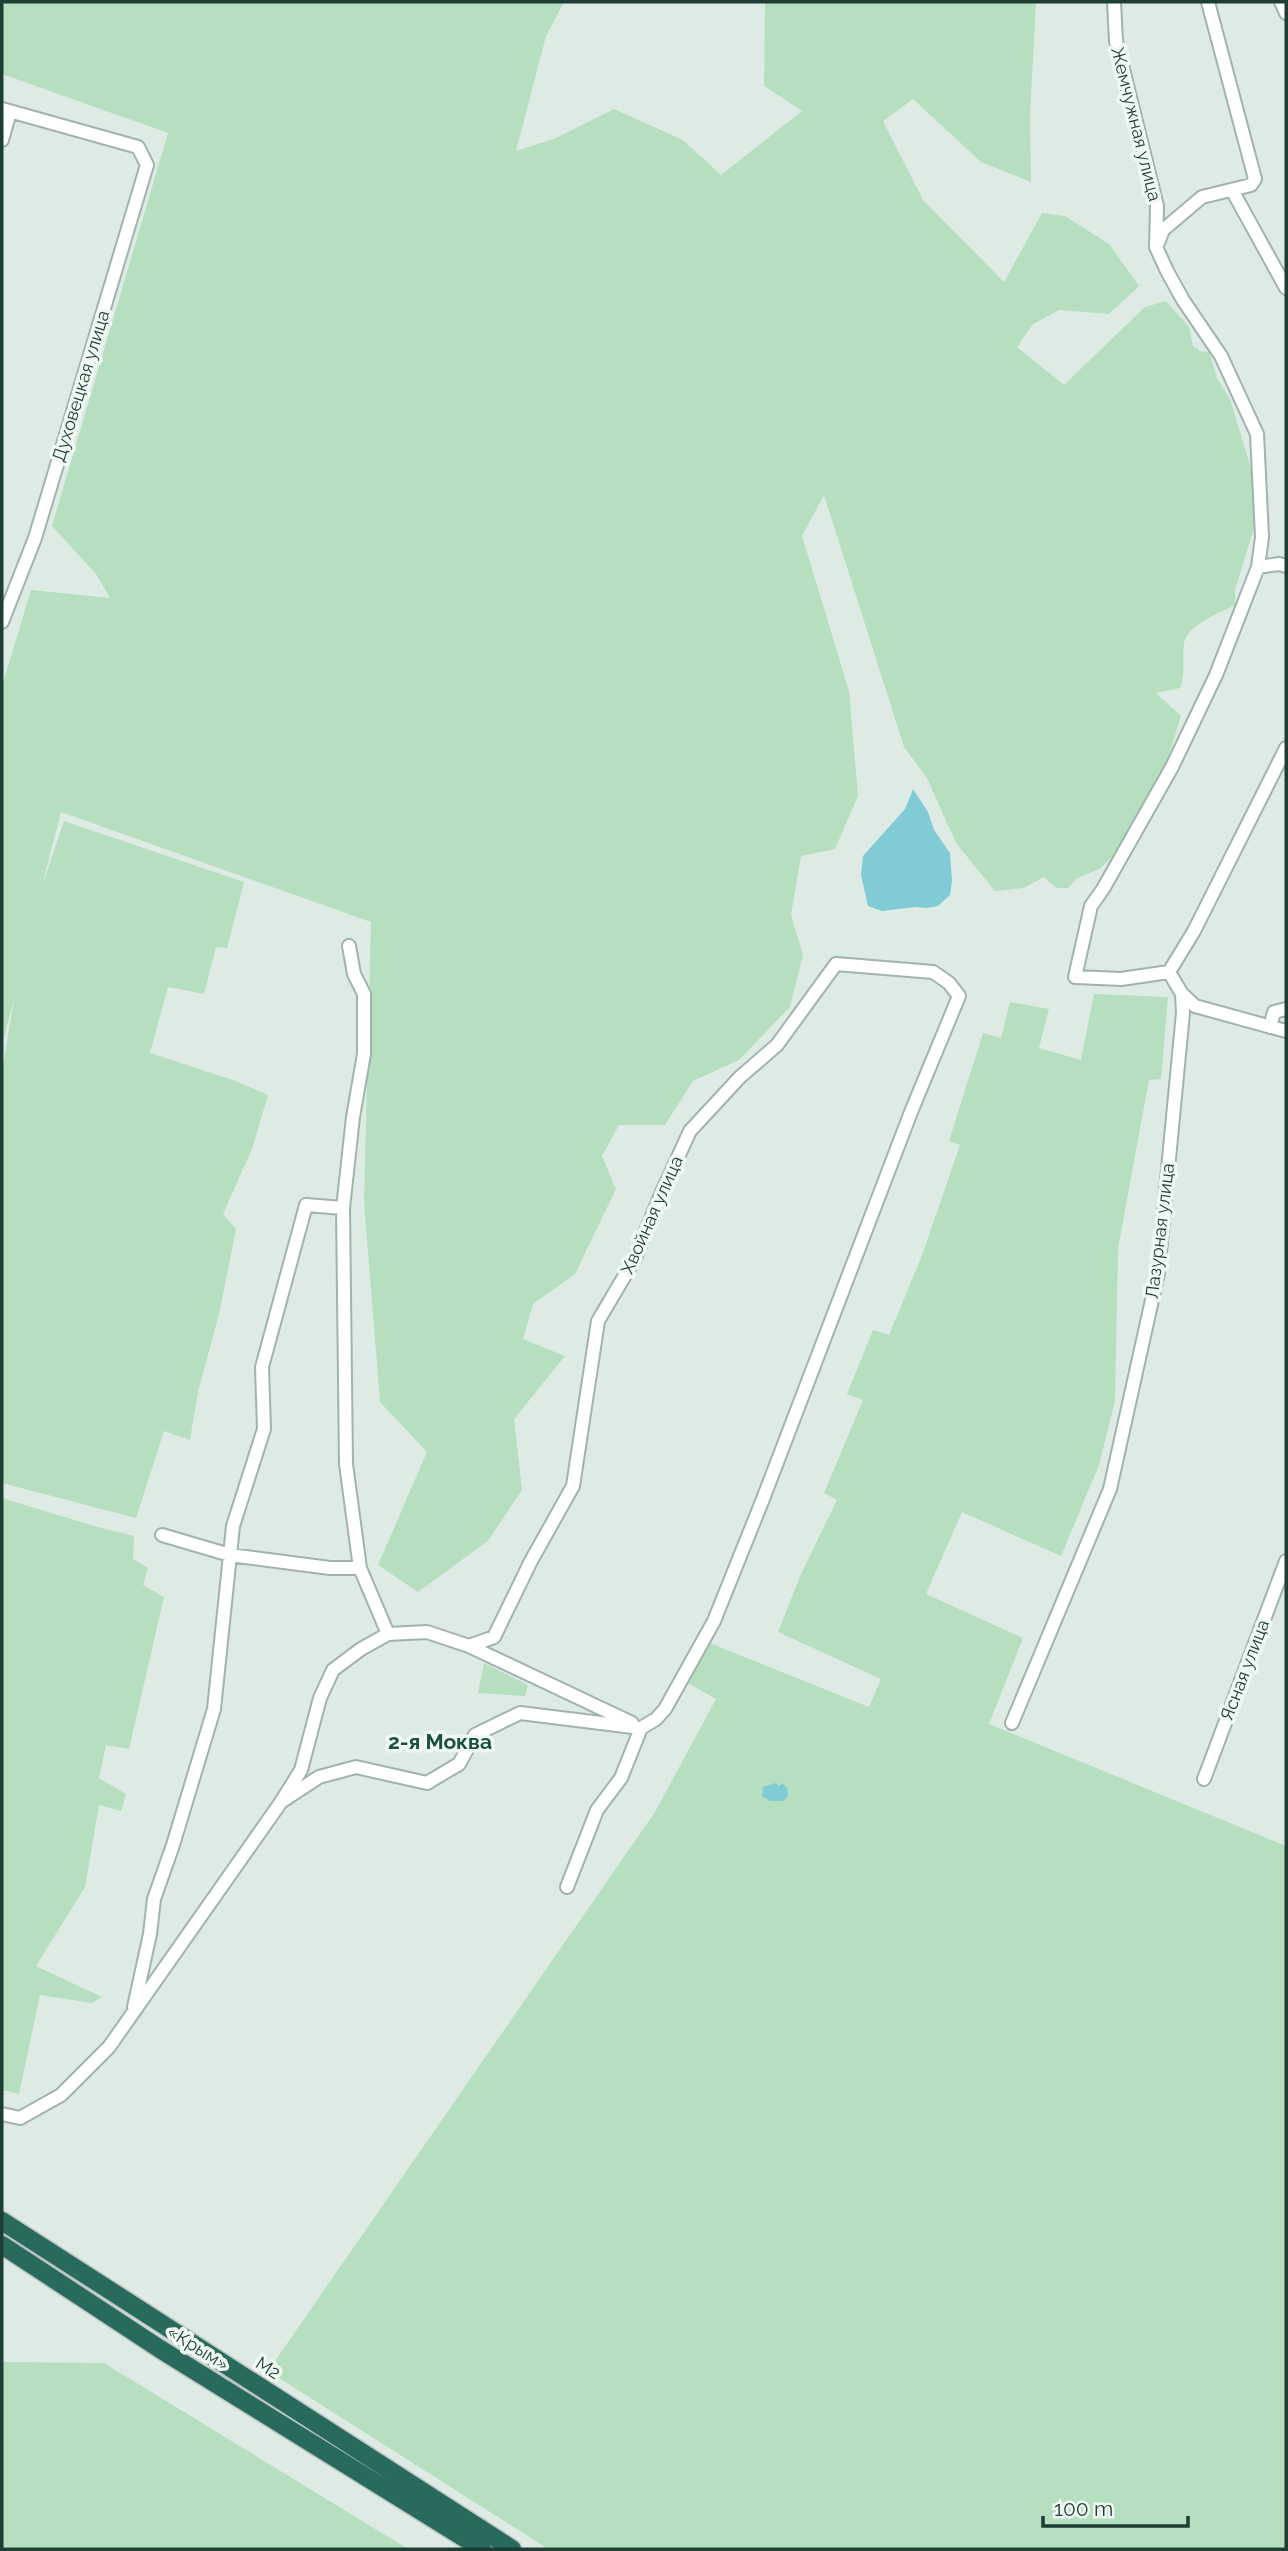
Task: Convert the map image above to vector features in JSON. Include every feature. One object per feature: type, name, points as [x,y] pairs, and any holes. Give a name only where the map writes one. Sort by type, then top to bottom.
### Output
[{"type":"highway","name":"М2","points":[[2,2221],[512,2549]]},
{"type":"highway","name":"«Крым»","points":[[2,2245],[160,2349],[482,2549]]},
{"type":"street","name":"Жемчужная улица","points":[[1114,2],[1116,41],[1157,206],[1156,247],[1183,300],[1221,356],[1257,434],[1262,537],[1258,567],[1216,675],[1178,756],[1091,906],[1075,977],[1121,979],[1169,972]]},
{"type":"street","name":"Жемчужная улица","points":[[1156,247],[1163,230],[1202,197],[1251,185],[1255,179],[1208,2]]},
{"type":"street","points":[[1281,2],[1286,13]]},
{"type":"street","points":[[2,140],[6,110]]},
{"type":"street","name":"Духовецкая улица","points":[[2,622],[35,538],[147,165],[138,147],[6,110]]},
{"type":"street","points":[[1232,190],[1286,288]]},
{"type":"street","points":[[1258,567],[1279,564],[1286,566]]},
{"type":"street","points":[[1286,748],[1194,931],[1169,972],[1182,994],[1195,1006],[1286,1031]]},
{"type":"street","points":[[349,946],[354,974],[364,994],[364,1054],[353,1117],[343,1208],[346,1464],[360,1568],[388,1634]]},
{"type":"street","name":"Хвойная улица","points":[[469,1646],[494,1637],[531,1561],[573,1486],[598,1321],[634,1261],[690,1131],[740,1077],[777,1045],[836,964],[933,972],[949,983],[959,996],[911,1112],[714,1622],[665,1710],[642,1728]]},
{"type":"street","name":"Лазурная улица","points":[[1012,1723],[1110,1489],[1158,1273],[1183,1013],[1182,994]]},
{"type":"street","points":[[1269,1027],[1274,1012],[1286,1009]]},
{"type":"street","points":[[132,2014],[150,1934],[154,1899],[214,1709],[233,1526],[264,1429],[262,1367],[306,1205],[343,1208]]},
{"type":"street","points":[[162,1535],[230,1555],[330,1568],[360,1568]]},
{"type":"street","name":"Ясная улица","points":[[1204,1779],[1286,1561]]},
{"type":"street","points":[[2,2114],[20,2118],[61,2095],[109,2047],[302,1770],[320,1698],[333,1670],[361,1649],[388,1634],[427,1632],[469,1646],[642,1728]]},
{"type":"street","points":[[281,1802],[319,1777],[356,1767],[427,1783],[459,1764],[475,1735],[520,1713],[642,1728]]},
{"type":"street","points":[[567,1887],[597,1810],[621,1778],[642,1728]]},
{"type":"green space","points":[[2,2],[564,2],[546,36],[516,151],[556,138],[614,109],[683,140],[721,175],[802,111],[764,86],[765,2],[1036,2],[1030,115],[1031,182],[981,162],[913,99],[883,121],[923,200],[1004,282],[1042,213],[1065,216],[1109,244],[1139,286],[1109,314],[1059,310],[1033,324],[1017,347],[1064,385],[1145,307],[1166,301],[1189,327],[1193,346],[1200,351],[1209,352],[1217,378],[1230,399],[1251,468],[1255,525],[1235,590],[1235,605],[1205,620],[1191,631],[1184,644],[1180,688],[1156,693],[1181,716],[1164,771],[1127,841],[1101,868],[1076,879],[1068,888],[1056,888],[1044,877],[1024,888],[995,891],[956,843],[927,778],[904,747],[824,495],[802,536],[849,691],[858,796],[835,849],[801,856],[791,915],[803,955],[790,1007],[739,1060],[693,1081],[665,1125],[619,1125],[602,1156],[616,1189],[575,1274],[533,1304],[523,1339],[565,1356],[514,1419],[522,1490],[488,1541],[418,1592],[378,1565],[427,1452],[380,1402],[364,1202],[371,922],[61,812],[42,886],[64,821],[244,882],[227,948],[216,947],[204,994],[168,987],[150,1053],[236,1081],[268,1095],[252,1149],[223,1214],[236,1229],[219,1314],[198,1392],[190,1440],[164,1431],[136,1518],[2,1483],[2,1072],[14,999],[2,1045],[2,686],[31,590],[110,598],[96,574],[52,526],[168,133],[2,74]]},
{"type":"green space","points":[[1094,994],[1168,997],[1161,1079],[1149,1080],[1118,1248],[1115,1401],[1099,1465],[1061,1556],[962,1512],[926,1594],[1023,1638],[989,1724],[1286,1846],[1286,2549],[548,2549],[268,2371],[655,1812],[716,1699],[686,1682],[707,1642],[869,1707],[881,1679],[778,1632],[801,1574],[837,1500],[824,1493],[863,1400],[847,1394],[873,1330],[889,1335],[921,1258],[960,1145],[949,1141],[983,1033],[1001,1038],[1010,1002],[1049,1009],[1039,1048],[1081,1060]]},
{"type":"green space","points":[[2,1498],[134,1536],[133,1559],[148,1568],[143,1585],[164,1597],[129,1749],[106,1745],[99,1778],[126,1794],[121,1811],[99,1805],[85,1887],[36,1966],[102,1997],[92,2003],[40,1995],[19,2094],[2,2090]]},
{"type":"green space","points":[[484,1663],[528,1685],[525,1696],[478,1693]]},
{"type":"green space","points":[[2,2362],[104,2363],[408,2549],[2,2549]]},
{"type":"water","points":[[913,789],[928,812],[934,830],[950,853],[950,895],[938,906],[882,911],[868,906],[861,875],[863,856],[905,809]]},
{"type":"water","points":[[776,1783],[778,1786],[783,1784],[787,1787],[788,1796],[783,1801],[770,1801],[762,1796],[763,1787]]},
{"type":"district","name":"2-я Моква","points":[[440,1742]]}]
